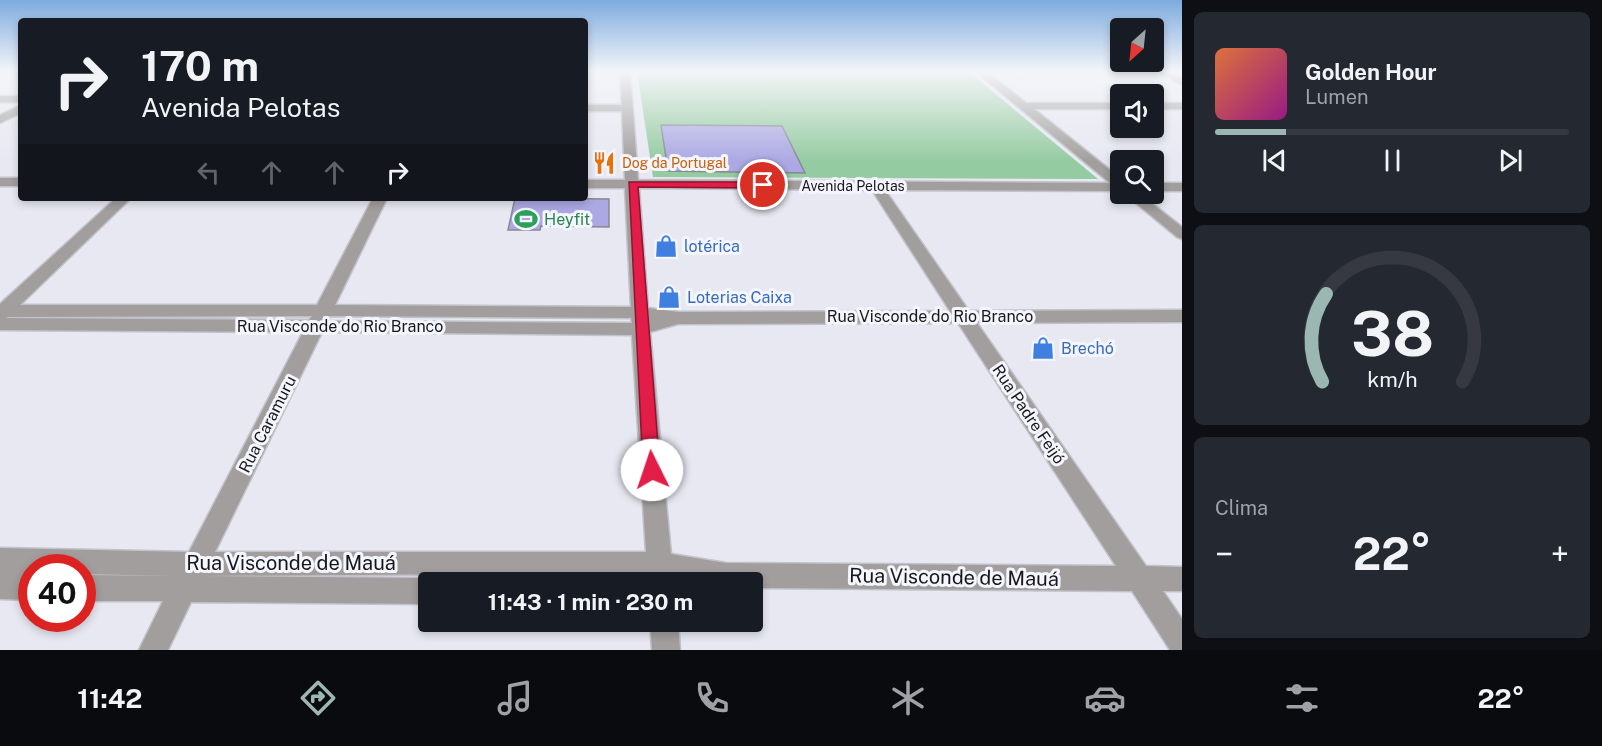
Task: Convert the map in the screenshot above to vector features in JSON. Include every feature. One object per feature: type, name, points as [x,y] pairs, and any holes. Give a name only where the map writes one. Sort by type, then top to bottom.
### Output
[{"type":"street","points":[[626,101],[660,572]]},
{"type":"street","points":[[1018,101],[1110,177]]},
{"type":"street","points":[[588,102],[626,105]]},
{"type":"street","points":[[0,104],[18,106]]},
{"type":"street","points":[[588,108],[626,105]]},
{"type":"street","points":[[1024,106],[1110,106]]},
{"type":"street","points":[[1164,106],[1182,106]]},
{"type":"street","points":[[0,120],[18,108]]},
{"type":"street","points":[[0,182],[18,182]]},
{"type":"street","name":"Avenida Pelotas","points":[[588,184],[1110,185]]},
{"type":"street","name":"Rua Padre Feijó","points":[[876,186],[1182,643]]},
{"type":"street","points":[[1164,187],[1182,187]]},
{"type":"street","points":[[1,315],[121,201]]},
{"type":"street","name":"Rua Caramuru","points":[[153,650],[379,201]]},
{"type":"street","points":[[1144,204],[1182,234]]},
{"type":"street","name":"Rua Visconde do Rio Branco","points":[[1,315],[101,318],[641,321],[679,318],[962,315],[1182,316]]},
{"type":"street","points":[[12,561],[12,587]]},
{"type":"street","name":"Rua Visconde de Mauá","points":[[12,561],[491,572]]},
{"type":"street","name":"Rua Visconde de Mauá","points":[[763,575],[1182,579]]},
{"type":"street","name":"Rua Visconde de Mauá","points":[[96,588],[418,591]]},
{"type":"street","points":[[665,632],[666,650]]},
{"type":"green space","points":[[642,101],[1005,101],[1098,179],[653,177]]},
{"type":"building","points":[[661,125],[782,126],[805,173],[668,171]]},
{"type":"building","points":[[609,199],[609,227],[541,226],[540,230],[508,230],[514,201]]},
{"type":"place","name":"Dog da Portugal","points":[[604,163]]},
{"type":"place","name":"Heyfit","points":[[526,219]]},
{"type":"place","name":"lotérica","points":[[666,246]]},
{"type":"place","name":"Loterias Caixa","points":[[669,297]]},
{"type":"place","name":"Brechó","points":[[1043,348]]},
{"type":"route","points":[[652,470],[633,184],[763,185]]}]
